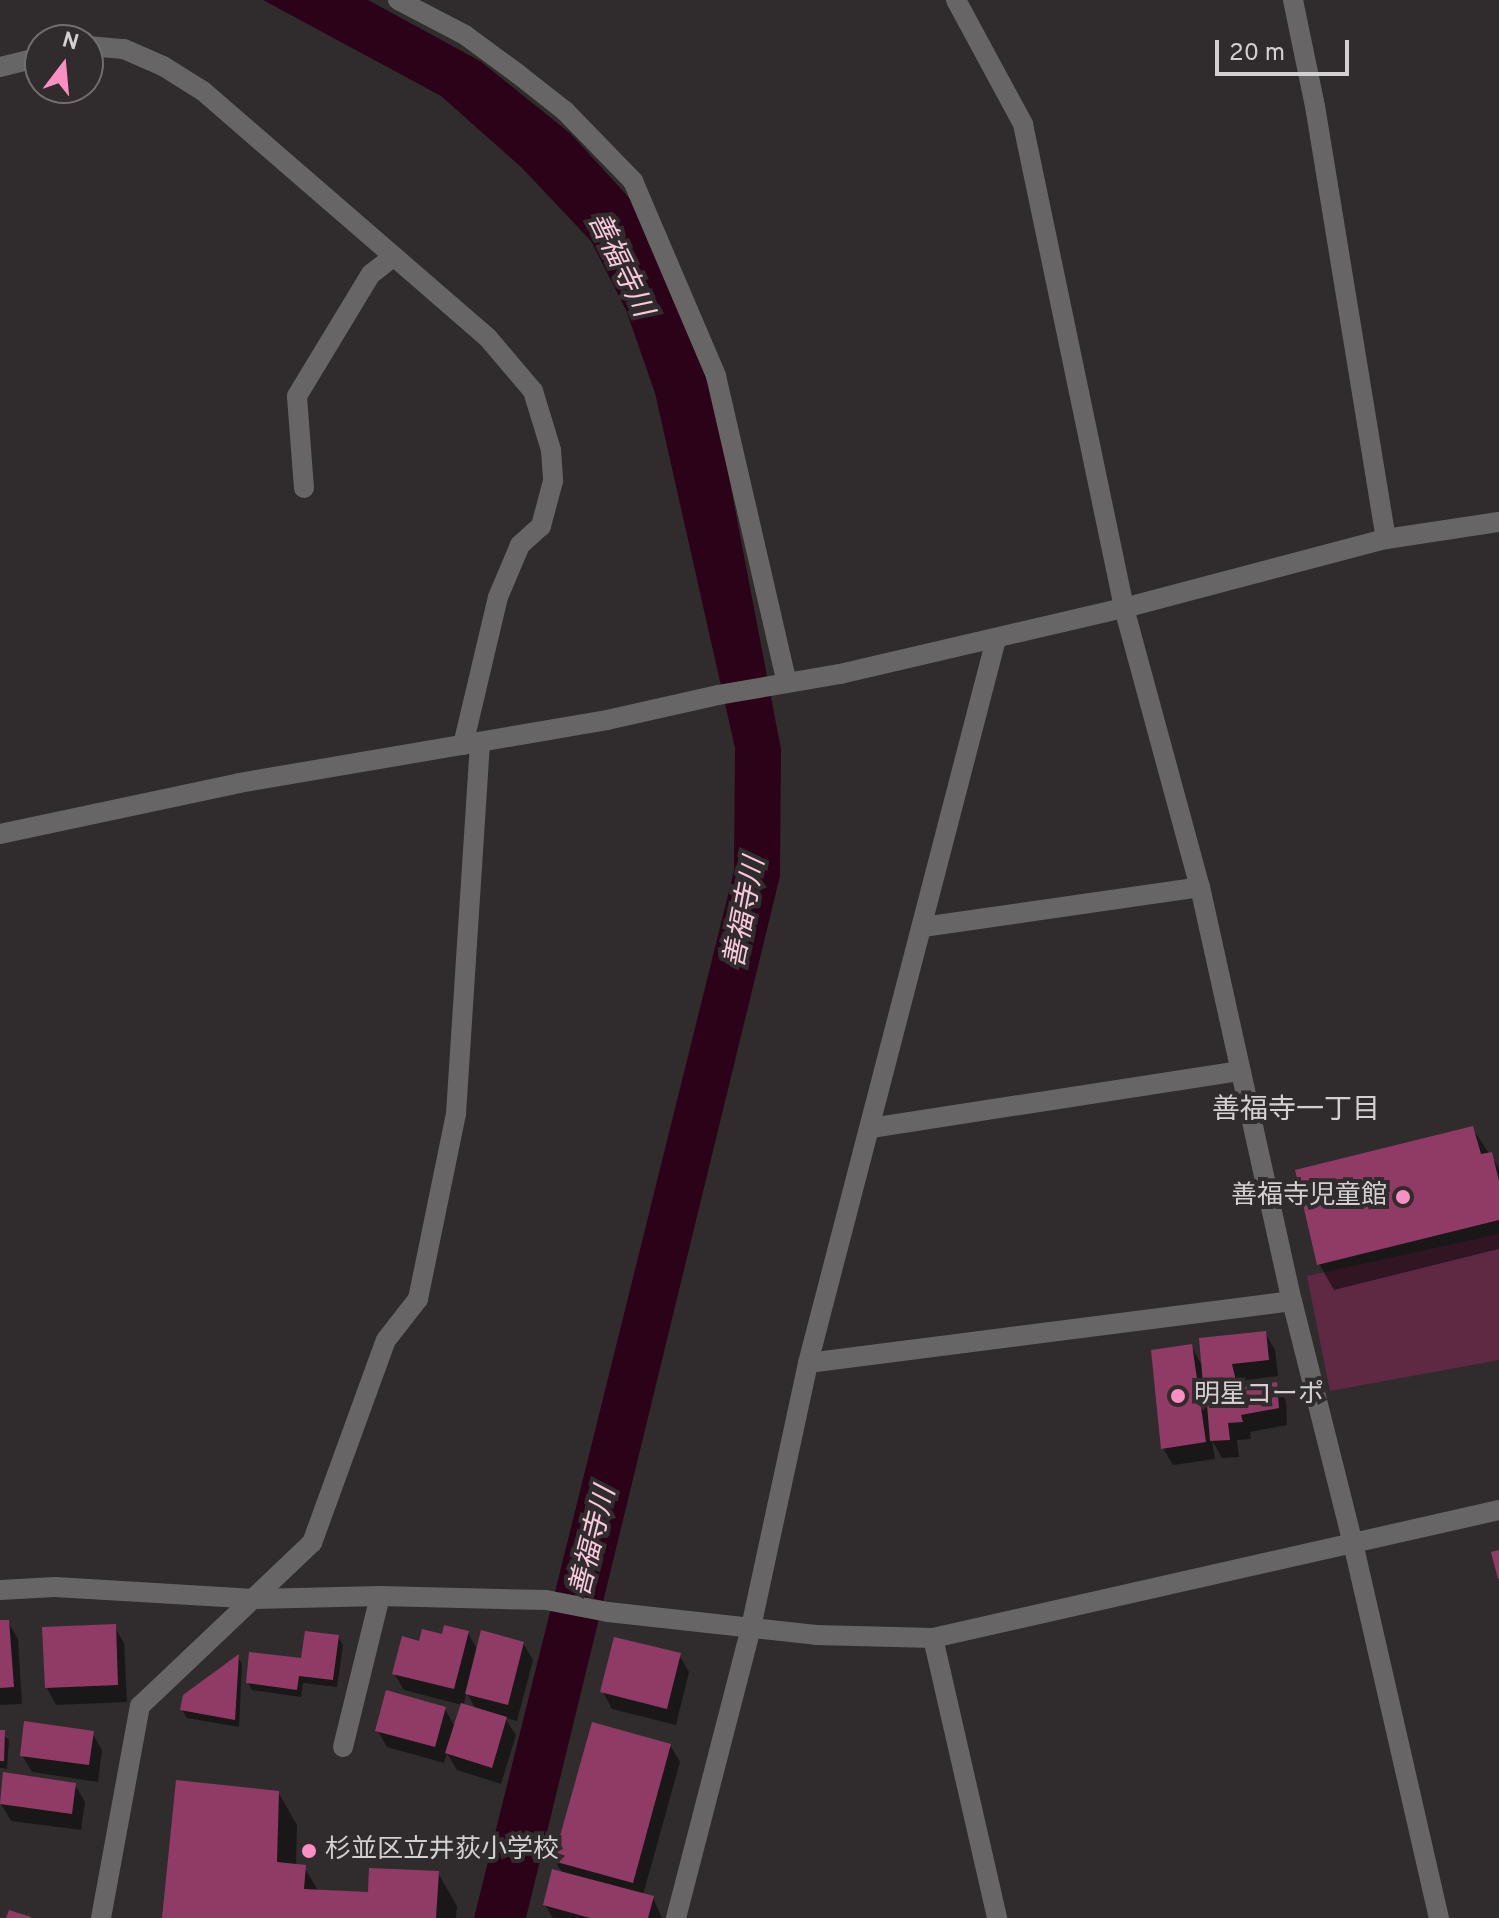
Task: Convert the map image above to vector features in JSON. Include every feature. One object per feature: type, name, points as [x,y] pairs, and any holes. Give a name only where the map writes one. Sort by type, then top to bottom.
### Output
[{"type":"street","points":[[398,0],[465,35],[530,83],[565,111],[633,181],[716,376],[784,684]]},
{"type":"street","points":[[1293,0],[1315,106],[1386,539]]},
{"type":"street","points":[[960,1],[1023,124],[1124,608],[1200,887],[1292,1301],[1353,1543],[1439,1918]]},
{"type":"street","points":[[101,1918],[140,1706],[312,1543],[386,1340],[418,1299],[456,1114],[472,743],[506,575],[520,545],[541,526],[553,481],[551,450],[533,391],[488,338],[203,91],[163,66],[124,49],[104,47]]},
{"type":"street","points":[[0,67],[24,61]]},
{"type":"street","points":[[304,488],[297,396],[371,274],[393,257]]},
{"type":"street","points":[[0,834],[239,783],[840,674],[1124,608],[1386,539],[1499,522]]},
{"type":"street","points":[[676,1918],[751,1627],[808,1363],[996,639]]},
{"type":"street","points":[[923,927],[1200,887]]},
{"type":"street","points":[[871,1128],[1239,1071]]},
{"type":"street","points":[[808,1363],[1292,1301]]},
{"type":"street","points":[[0,1590],[55,1587],[255,1599],[380,1596],[546,1600],[593,1609],[816,1635],[933,1638],[1499,1510]]},
{"type":"street","points":[[343,1747],[380,1596]]},
{"type":"street","points":[[933,1638],[997,1918]]},
{"type":"shaded area","points":[[1499,1234],[1499,1360],[1330,1391],[1307,1276]]},
{"type":"water","name":"善福寺川","points":[[263,0],[368,0],[480,61],[571,134],[631,200],[708,368],[781,749],[780,876],[526,1918],[474,1918],[734,871],[735,748],[655,393],[626,310],[591,241],[522,168],[441,96]]},
{"type":"building","name":"善福寺児童館","points":[[1473,1126],[1481,1154],[1492,1152],[1499,1181],[1499,1220],[1317,1265],[1295,1170]]},
{"type":"building","points":[[1266,1331],[1269,1360],[1232,1364],[1236,1381],[1203,1384],[1199,1338]]},
{"type":"building","name":"明星コーポ","points":[[1192,1344],[1206,1442],[1161,1449],[1151,1350]]},
{"type":"building","points":[[1277,1382],[1279,1408],[1241,1415],[1243,1422],[1228,1423],[1230,1440],[1210,1441],[1206,1392]]},
{"type":"building","points":[[1499,1550],[1499,1579],[1498,1579],[1491,1552]]},
{"type":"building","points":[[0,1620],[9,1620],[14,1687],[0,1688]]},
{"type":"building","points":[[116,1624],[118,1685],[45,1688],[42,1627]]},
{"type":"building","points":[[444,1625],[469,1631],[454,1689],[392,1674],[402,1636],[419,1641],[422,1629],[442,1634]]},
{"type":"building","points":[[481,1630],[524,1642],[508,1705],[465,1694]]},
{"type":"building","points":[[305,1631],[339,1635],[333,1680],[299,1676],[297,1690],[246,1683],[249,1652],[301,1658]]},
{"type":"building","points":[[614,1637],[681,1653],[667,1709],[600,1692]]},
{"type":"building","points":[[239,1654],[235,1720],[180,1710],[183,1695]]},
{"type":"building","points":[[386,1690],[446,1707],[435,1747],[375,1731]]},
{"type":"building","points":[[461,1703],[507,1717],[492,1768],[445,1753]]},
{"type":"building","points":[[24,1721],[94,1731],[89,1765],[20,1756]]},
{"type":"building","points":[[592,1722],[671,1744],[633,1883],[553,1861]]},
{"type":"building","points":[[0,1730],[5,1730],[4,1761],[0,1761]]},
{"type":"building","points":[[3,1772],[76,1783],[72,1814],[0,1804]]},
{"type":"building","points":[[176,1780],[279,1791],[277,1862],[306,1865],[304,1889],[368,1892],[369,1868],[439,1871],[436,1918],[162,1918]]},
{"type":"building","points":[[552,1869],[654,1896],[648,1918],[590,1918],[543,1905]]},
{"type":"building","points":[[9,1910],[31,1917],[31,1918],[6,1918]]},
{"type":"place","name":"善福寺児童館","points":[[1403,1197]]},
{"type":"place","name":"明星コーポ","points":[[1178,1396]]},
{"type":"place","name":"杉並区立井荻小学校","points":[[309,1851]]},
{"type":"district","name":"善福寺一丁目","points":[[1296,1111]]}]
